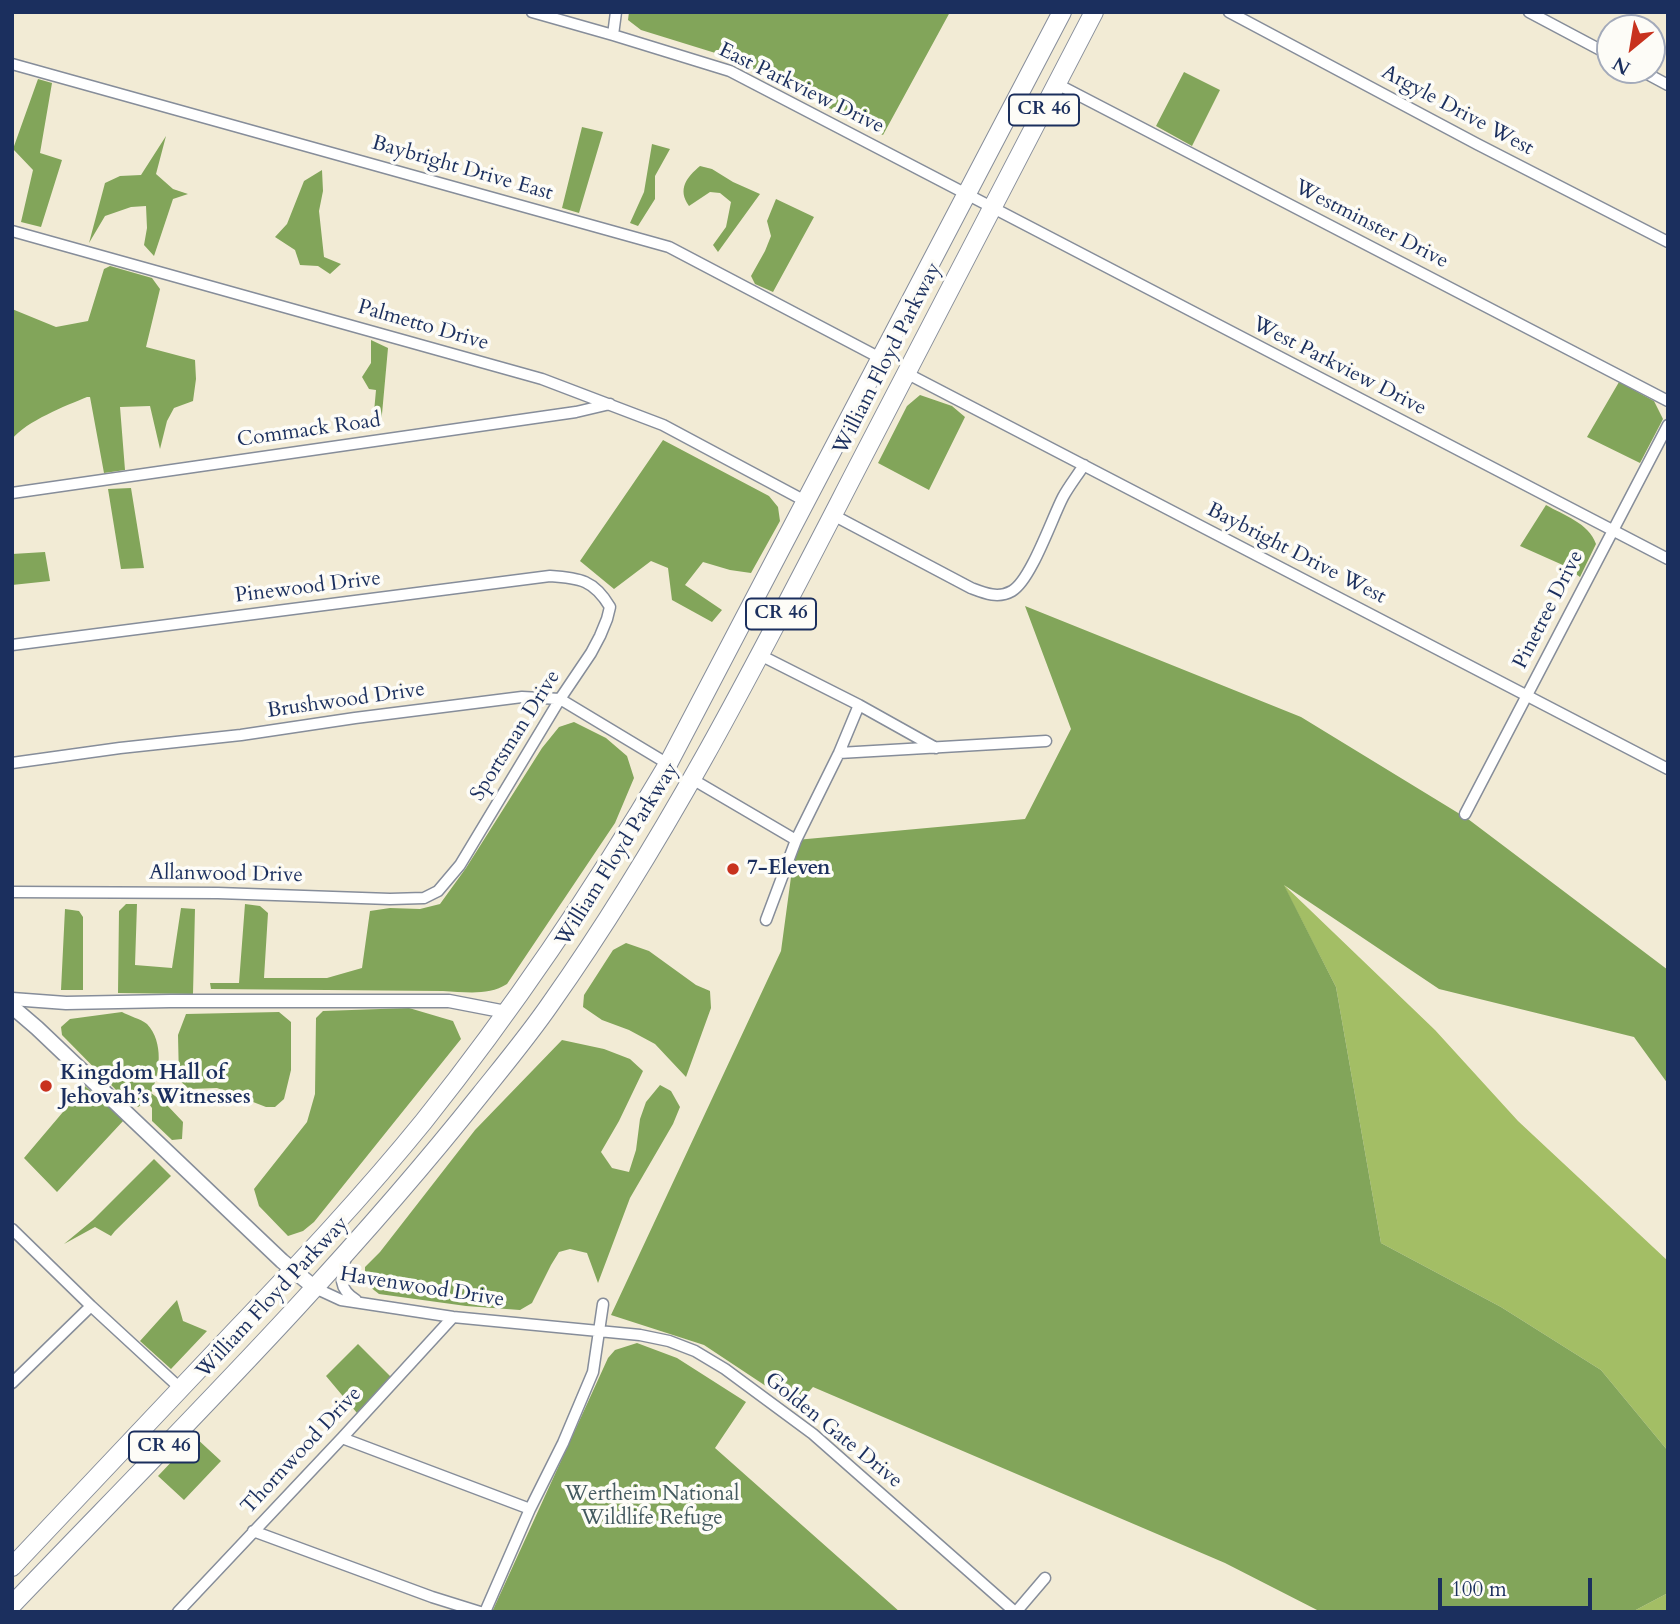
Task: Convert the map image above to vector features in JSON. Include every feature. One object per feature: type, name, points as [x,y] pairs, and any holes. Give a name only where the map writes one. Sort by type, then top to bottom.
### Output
[{"type":"highway","name":"William Floyd Parkway","points":[[12,1567],[343,1216],[424,1121],[506,1012],[578,909],[668,764],[1062,12]]},
{"type":"highway","name":"William Floyd Parkway","points":[[12,1605],[350,1250],[447,1137],[548,1007],[626,892],[692,779],[833,515],[1094,12]]},
{"type":"main road","name":"Havenwood Drive","points":[[12,1008],[315,1289]]},
{"type":"street","name":"East Parkview Drive","points":[[532,12],[730,71],[992,208]]},
{"type":"street","points":[[613,34],[616,12]]},
{"type":"street","name":"Argyle Drive West","points":[[1229,12],[1668,243]]},
{"type":"street","points":[[1529,12],[1596,47]]},
{"type":"street","name":"Baybright Drive East","points":[[12,64],[669,247],[882,359]]},
{"type":"street","name":"Westminster Drive","points":[[1058,84],[1668,401]]},
{"type":"street","name":"West Parkview Drive","points":[[992,208],[1668,558]]},
{"type":"street","name":"Palmetto Drive","points":[[12,231],[542,379],[663,425],[807,502]]},
{"type":"street","name":"Baybright Drive West","points":[[906,373],[1668,769]]},
{"type":"street","name":"Commack Road","points":[[12,493],[562,414],[610,404]]},
{"type":"street","name":"Pinetree Drive","points":[[1465,814],[1668,425]]},
{"type":"street","points":[[833,515],[971,588],[992,596],[1010,592],[1022,582],[1064,495],[1084,465]]},
{"type":"street","name":"Pinewood Drive","points":[[12,645],[550,576],[573,578],[590,584],[603,596]]},
{"type":"street","name":"Sportsman Drive","points":[[438,891],[460,864],[600,636],[610,607],[603,596]]},
{"type":"street","points":[[760,654],[939,749]]},
{"type":"street","name":"Brushwood Drive","points":[[12,763],[522,697],[560,699],[668,764]]},
{"type":"street","points":[[766,920],[796,840],[839,753],[859,705]]},
{"type":"street","points":[[839,753],[1046,741]]},
{"type":"street","points":[[692,779],[796,840]]},
{"type":"street","name":"Allanwood Drive","points":[[12,892],[218,893],[390,899],[424,898],[438,891]]},
{"type":"street","points":[[12,999],[66,1003],[449,1001],[506,1012]]},
{"type":"street","points":[[29,1021],[34,1011],[41,1007],[66,1003]]},
{"type":"street","points":[[12,1229],[181,1389]]},
{"type":"street","points":[[350,1250],[341,1281],[346,1292],[362,1303]]},
{"type":"street","name":"Havenwood Drive","points":[[315,1289],[341,1300],[453,1317],[600,1331]]},
{"type":"street","points":[[253,1531],[432,1597],[482,1612],[563,1443],[593,1372],[603,1304]]},
{"type":"street","points":[[12,1382],[91,1306]]},
{"type":"street","name":"Thornwood Drive","points":[[178,1612],[453,1317]]},
{"type":"street","name":"Golden Gate Drive","points":[[600,1331],[669,1341],[695,1351],[724,1369],[813,1434],[1015,1612]]},
{"type":"street","points":[[342,1438],[530,1509]]},
{"type":"street","points":[[1015,1612],[1045,1578]]},
{"type":"green space","points":[[629,12],[950,12],[883,135],[725,56],[641,30],[628,20]]},
{"type":"green space","points":[[1184,72],[1220,90],[1192,146],[1156,126]]},
{"type":"green space","points":[[38,79],[52,83],[40,153],[62,160],[41,227],[21,222],[33,170],[13,149]]},
{"type":"green space","points":[[582,127],[603,132],[579,213],[562,208]]},
{"type":"green space","points":[[166,136],[156,174],[173,189],[188,194],[173,199],[154,256],[144,245],[147,228],[146,206],[131,207],[105,216],[89,243],[105,183],[120,176],[141,175]]},
{"type":"green space","points":[[652,144],[670,149],[655,176],[655,199],[638,226],[630,223],[644,192]]},
{"type":"green space","points":[[700,166],[712,169],[760,194],[718,252],[713,245],[726,227],[731,202],[720,193],[710,192],[689,206],[685,200],[685,184]]},
{"type":"green space","points":[[322,170],[323,191],[319,211],[324,257],[341,264],[330,274],[318,266],[300,265],[295,250],[275,237],[287,224],[304,181]]},
{"type":"green space","points":[[776,199],[814,217],[773,292],[755,284],[751,276],[771,236],[767,221]]},
{"type":"green space","points":[[110,266],[152,278],[160,289],[146,347],[195,360],[196,379],[193,401],[174,408],[167,421],[160,449],[150,406],[120,407],[125,470],[104,473],[90,397],[37,420],[12,439],[12,309],[56,327],[88,321],[104,269]]},
{"type":"green space","points":[[371,340],[388,348],[381,425],[373,423],[376,390],[369,389],[362,377],[371,363]]},
{"type":"green space","points":[[1619,382],[1654,401],[1663,419],[1640,463],[1587,437]]},
{"type":"green space","points":[[920,395],[952,406],[965,417],[929,490],[878,463],[907,406]]},
{"type":"green space","points":[[663,440],[769,496],[778,507],[780,521],[751,573],[703,562],[685,585],[722,610],[712,622],[672,600],[668,568],[651,561],[614,589],[580,561]]},
{"type":"green space","points":[[131,488],[144,568],[121,569],[108,489]]},
{"type":"green space","points":[[1546,505],[1582,525],[1593,537],[1596,544],[1580,577],[1565,566],[1520,546]]},
{"type":"green space","points":[[45,552],[50,581],[12,585],[12,554]]},
{"type":"green space","points":[[1025,606],[1301,717],[1468,819],[1668,970],[1668,1084],[1634,1037],[1439,989],[1284,885],[1336,987],[1381,1243],[1501,1307],[1601,1370],[1668,1451],[1668,1593],[1632,1612],[1321,1612],[1225,1563],[813,1387],[796,1406],[704,1345],[611,1315],[781,951],[796,840],[1025,819],[1071,729]]},
{"type":"green space","points":[[574,722],[606,738],[627,756],[634,778],[615,823],[507,984],[500,988],[476,992],[211,989],[210,983],[239,983],[245,904],[260,906],[268,913],[264,978],[327,978],[362,968],[370,911],[390,908],[420,909],[440,904],[542,748],[559,727]]},
{"type":"green space","points":[[1283,884],[1435,1030],[1518,1121],[1668,1261],[1668,1451],[1601,1370],[1501,1307],[1381,1243],[1336,987]]},
{"type":"green space","points":[[126,904],[137,904],[135,965],[172,968],[181,908],[195,909],[193,994],[118,993],[119,911]]},
{"type":"green space","points":[[65,909],[79,911],[83,917],[83,990],[61,990]]},
{"type":"green space","points":[[626,943],[649,951],[696,985],[710,991],[711,1008],[686,1077],[655,1044],[602,1020],[583,1007],[584,995],[613,950]]},
{"type":"green space","points":[[409,1008],[453,1021],[461,1039],[314,1222],[303,1231],[288,1236],[259,1206],[254,1189],[307,1122],[315,1094],[316,1018],[323,1011]]},
{"type":"green space","points":[[122,1012],[144,1022],[152,1031],[159,1058],[151,1093],[183,1122],[182,1139],[172,1140],[152,1121],[152,1108],[147,1101],[138,1107],[123,1097],[62,1035],[61,1027],[70,1019]]},
{"type":"green space","points":[[279,1012],[291,1022],[291,1070],[284,1099],[275,1107],[266,1107],[217,1088],[189,1089],[179,1080],[178,1035],[186,1014]]},
{"type":"green space","points":[[562,1040],[604,1049],[630,1059],[643,1071],[601,1152],[612,1168],[629,1172],[646,1102],[660,1085],[671,1091],[680,1107],[630,1198],[598,1283],[587,1253],[570,1249],[559,1252],[532,1303],[520,1310],[466,1306],[379,1294],[365,1283],[365,1267],[380,1252],[475,1130]]},
{"type":"green space","points":[[85,1086],[124,1120],[57,1192],[24,1158]]},
{"type":"green space","points":[[154,1159],[171,1176],[111,1236],[95,1227],[64,1244],[93,1220]]},
{"type":"green space","points":[[177,1300],[183,1321],[207,1331],[171,1369],[140,1341]]},
{"type":"green space","name":"Wertheim National Wildlife Refuge","points":[[637,1343],[677,1358],[746,1402],[715,1448],[900,1612],[492,1612],[608,1358],[615,1350]]},
{"type":"green space","points":[[358,1344],[391,1377],[357,1413],[326,1376]]},
{"type":"green space","points":[[195,1437],[221,1461],[184,1500],[158,1476]]},
{"type":"green space","points":[[1668,1593],[1668,1612],[1632,1612]]},
{"type":"place","name":"7-Eleven","points":[[733,869]]},
{"type":"place","name":"Kingdom Hall of Jehovah’s Witnesses","points":[[46,1086]]}]
